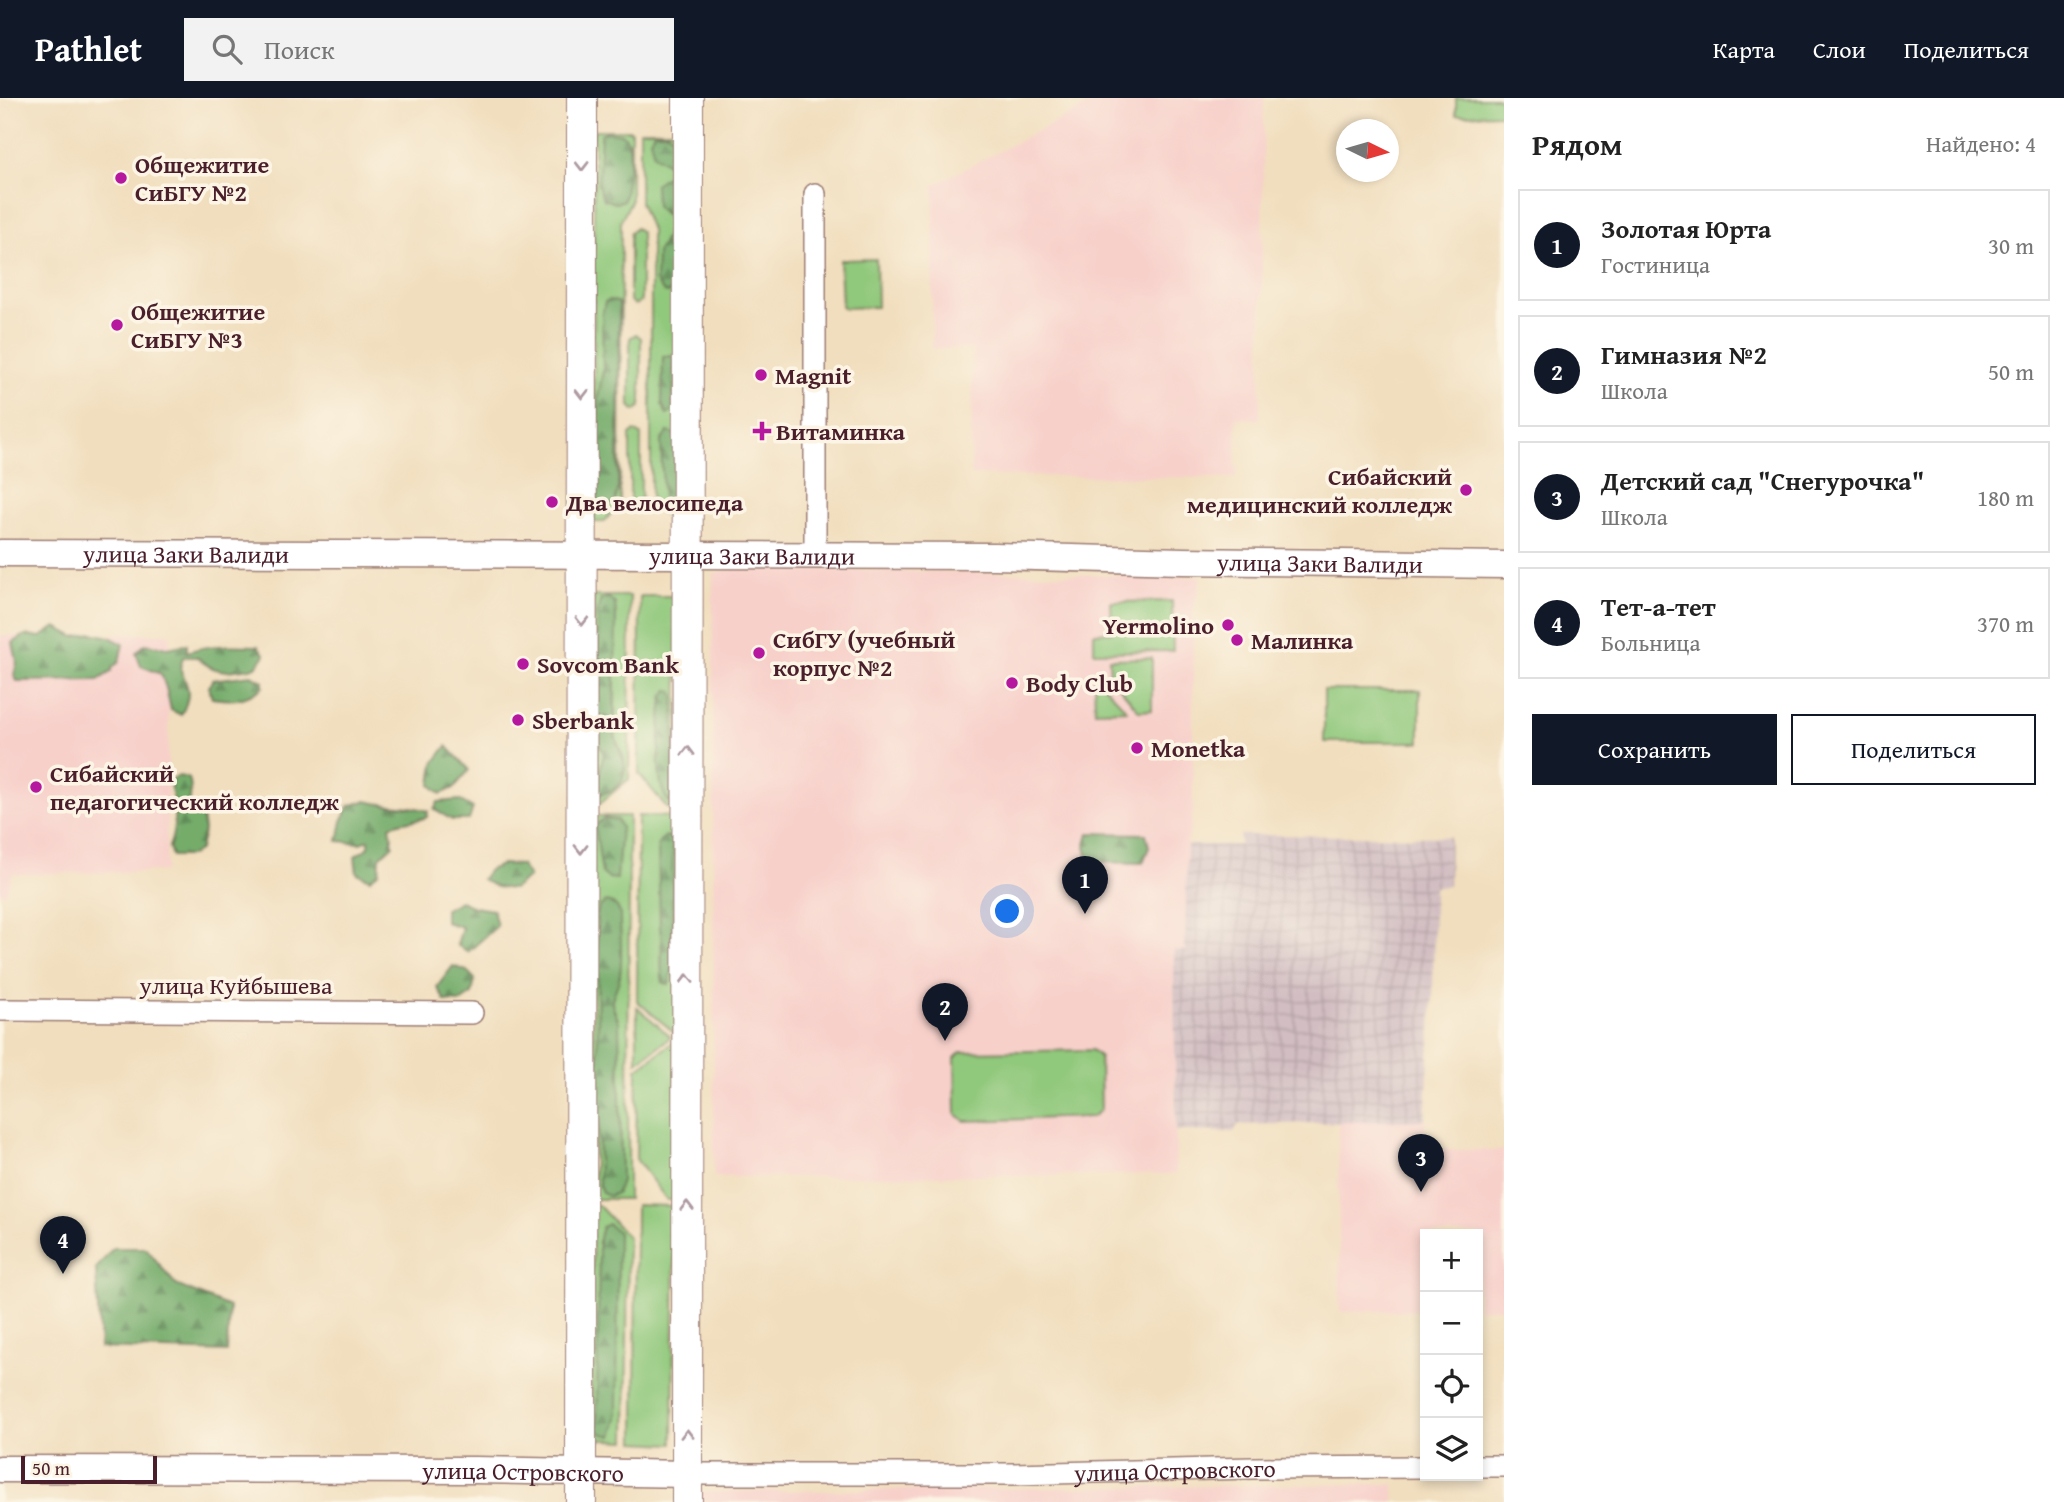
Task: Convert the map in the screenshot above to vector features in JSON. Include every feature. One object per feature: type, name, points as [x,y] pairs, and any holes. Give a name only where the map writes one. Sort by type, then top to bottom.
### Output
[{"type":"main road","points":[[581,1502],[582,98]]},
{"type":"main road","points":[[687,1488],[688,98]]},
{"type":"street","points":[[815,194],[815,557]]},
{"type":"street","name":"улица Заки Валиди","points":[[0,553],[994,556],[1504,565]]},
{"type":"street","name":"улица Куйбышева","points":[[0,1010],[472,1013]]},
{"type":"street","points":[[1483,1466],[1504,1466]]},
{"type":"street","name":"улица Островского","points":[[0,1469],[581,1471],[687,1488],[1000,1474],[1420,1467]]},
{"type":"shaded area","points":[[1102,98],[1264,98],[1260,419],[1236,418],[1236,478],[971,475],[973,349],[932,348],[934,185]]},
{"type":"shaded area","points":[[730,568],[1201,577],[1193,612],[1193,811],[1187,845],[1185,951],[1174,950],[1176,1174],[714,1177],[713,574]]},
{"type":"shaded area","points":[[170,634],[166,871],[12,874],[6,893],[0,893],[0,636]]},
{"type":"shaded area","points":[[1240,835],[1450,837],[1449,886],[1434,887],[1433,995],[1425,1120],[1238,1125],[1234,1132],[1176,1131],[1174,950],[1185,951],[1187,845],[1240,845]]},
{"type":"shaded area","points":[[1425,1120],[1424,1150],[1504,1150],[1504,1308],[1483,1308],[1483,1229],[1420,1229],[1420,1310],[1340,1312],[1338,1121]]},
{"type":"shaded area","points":[[1394,1484],[1394,1502],[691,1502],[699,1493],[721,1492]]},
{"type":"green space","points":[[1456,98],[1504,98],[1504,114],[1456,115]]},
{"type":"green space","points":[[594,130],[631,130],[631,201],[621,221],[620,503],[604,522],[594,522]]},
{"type":"green space","points":[[640,130],[677,130],[678,520],[669,520],[651,503],[651,230],[640,202]]},
{"type":"green space","points":[[606,132],[623,135],[630,150],[624,200],[616,203],[603,199],[598,184],[601,134]]},
{"type":"green space","points":[[654,132],[667,132],[674,137],[675,159],[669,165],[654,155],[650,139]]},
{"type":"green space","points":[[668,175],[675,180],[675,207],[669,214],[665,214],[656,206],[655,184]]},
{"type":"green space","points":[[636,228],[641,232],[641,301],[635,305],[630,301],[630,233]]},
{"type":"green space","points":[[667,235],[674,238],[674,286],[669,293],[664,292],[656,282],[657,253]]},
{"type":"green space","points":[[876,259],[877,307],[842,308],[840,260]]},
{"type":"green space","points":[[605,302],[618,302],[619,305],[618,490],[615,503],[603,507],[597,500],[598,396],[603,371],[602,314]]},
{"type":"green space","points":[[636,334],[641,338],[641,406],[635,411],[630,406],[630,338]]},
{"type":"green space","points":[[671,356],[674,359],[673,410],[667,415],[662,404],[663,357]]},
{"type":"green space","points":[[635,431],[641,435],[641,503],[635,508],[630,503],[630,435]]},
{"type":"green space","points":[[668,432],[676,434],[674,509],[670,512],[666,510],[663,502],[661,441]]},
{"type":"green space","points":[[594,596],[630,596],[629,779],[593,809]],"holes":[[[615,604],[615,737],[624,759],[596,789],[604,754],[598,741],[598,610]]]},
{"type":"green space","points":[[640,596],[678,596],[677,809],[668,809],[639,774]]},
{"type":"green space","points":[[609,598],[615,604],[616,615],[615,733],[625,770],[623,779],[617,786],[600,794],[596,793],[596,789],[604,754],[598,741],[598,610],[601,599]]},
{"type":"green space","points":[[1172,601],[1173,651],[1094,652],[1094,633],[1112,632],[1111,602]]},
{"type":"green space","points":[[56,627],[75,637],[92,633],[110,637],[123,644],[119,662],[111,672],[98,680],[17,681],[14,675],[17,662],[13,643],[25,635],[41,637]]},
{"type":"green space","points":[[145,644],[168,648],[187,644],[187,652],[213,646],[258,646],[265,655],[256,667],[231,671],[217,670],[197,657],[183,657],[180,668],[188,697],[181,715],[171,710],[161,674],[141,666],[136,653]]},
{"type":"green space","points":[[1152,658],[1152,710],[1139,711],[1110,676],[1109,659]]},
{"type":"green space","points":[[251,675],[263,681],[263,687],[257,692],[239,699],[212,698],[209,687],[212,680]]},
{"type":"green space","points":[[1094,675],[1127,710],[1095,711]]},
{"type":"green space","points":[[668,690],[674,695],[674,799],[669,802],[664,794],[659,768],[663,697]]},
{"type":"green space","points":[[1324,690],[1420,690],[1420,742],[1324,742]]},
{"type":"green space","points":[[447,746],[469,770],[454,788],[441,794],[431,785],[434,763]]},
{"type":"green space","points":[[178,776],[189,778],[190,806],[202,816],[204,830],[200,849],[190,856],[172,856],[169,847],[174,814],[169,781]]},
{"type":"green space","points":[[459,800],[473,808],[469,820],[452,820],[434,809],[438,802]]},
{"type":"green space","points":[[366,801],[428,811],[427,817],[390,826],[393,845],[380,857],[379,872],[370,879],[357,873],[355,856],[369,847],[369,840],[360,843],[338,841],[342,821],[350,805]]},
{"type":"green space","points":[[592,816],[629,816],[628,1199],[594,1199]],"holes":[[[599,907],[620,975],[611,1001],[619,1022],[621,1180],[617,1193],[602,1193],[599,1185]]]},
{"type":"green space","points":[[638,816],[677,817],[676,1034],[637,1001]]},
{"type":"green space","points":[[604,818],[617,820],[621,827],[617,879],[608,878],[602,873],[595,826]]},
{"type":"green space","points":[[1089,833],[1146,834],[1149,847],[1143,863],[1089,862],[1085,847]]},
{"type":"green space","points":[[666,836],[672,838],[673,843],[672,972],[669,984],[663,983],[662,976],[658,845]]},
{"type":"green space","points":[[503,864],[521,865],[529,877],[513,889],[496,887],[482,879],[489,870]]},
{"type":"green space","points":[[460,901],[474,907],[493,910],[497,926],[468,952],[457,945],[462,927],[445,922],[445,909]]},
{"type":"green space","points":[[606,902],[619,910],[621,952],[621,967],[612,1005],[619,1022],[621,1180],[617,1193],[609,1196],[602,1193],[599,1185],[597,915],[599,907]]},
{"type":"green space","points":[[453,966],[467,971],[475,979],[472,994],[460,1002],[445,1001],[437,987]]},
{"type":"green space","points":[[637,1007],[671,1037],[637,1062]]},
{"type":"green space","points":[[676,1040],[675,1200],[667,1200],[636,1159],[637,1069]]},
{"type":"green space","points":[[1092,1050],[1100,1057],[1101,1110],[1092,1117],[965,1121],[956,1114],[955,1058],[961,1052]]},
{"type":"green space","points":[[593,1205],[598,1205],[628,1237],[626,1441],[591,1439]]},
{"type":"green space","points":[[636,1205],[675,1206],[673,1444],[635,1442]]},
{"type":"green space","points":[[608,1224],[618,1232],[617,1419],[612,1436],[600,1433],[597,1428],[599,1238],[602,1227]]},
{"type":"green space","points":[[113,1248],[146,1248],[176,1285],[229,1307],[227,1352],[100,1348],[96,1269]]},
{"type":"place","name":"Общежитие СиБГУ №2","points":[[121,178]]},
{"type":"place","name":"Общежитие СиБГУ №3","points":[[117,325]]},
{"type":"place","name":"Magnit","points":[[761,375]]},
{"type":"place","name":"Витаминка","points":[[762,431]]},
{"type":"place","name":"Сибайский медицинский колледж","points":[[1466,490]]},
{"type":"place","name":"Два велосипеда","points":[[552,502]]},
{"type":"place","name":"Yermolino","points":[[1228,625]]},
{"type":"place","name":"Малинка","points":[[1237,640]]},
{"type":"place","name":"СибГУ (учебный корпус №2","points":[[759,653]]},
{"type":"place","name":"Sovcom Bank","points":[[523,664]]},
{"type":"place","name":"Body Club","points":[[1012,683]]},
{"type":"place","name":"Sberbank","points":[[518,720]]},
{"type":"place","name":"Monetka","points":[[1137,748]]},
{"type":"place","name":"Сибайский педагогический колледж","points":[[36,787]]},
{"type":"place","name":"Золотая Юрта","points":[[1085,914]]},
{"type":"place","name":"Гимназия №2","points":[[945,1041]]},
{"type":"place","name":"Детский сад \"Снегурочка\"","points":[[1421,1192]]},
{"type":"place","name":"Тет-а-тет","points":[[63,1274]]}]
